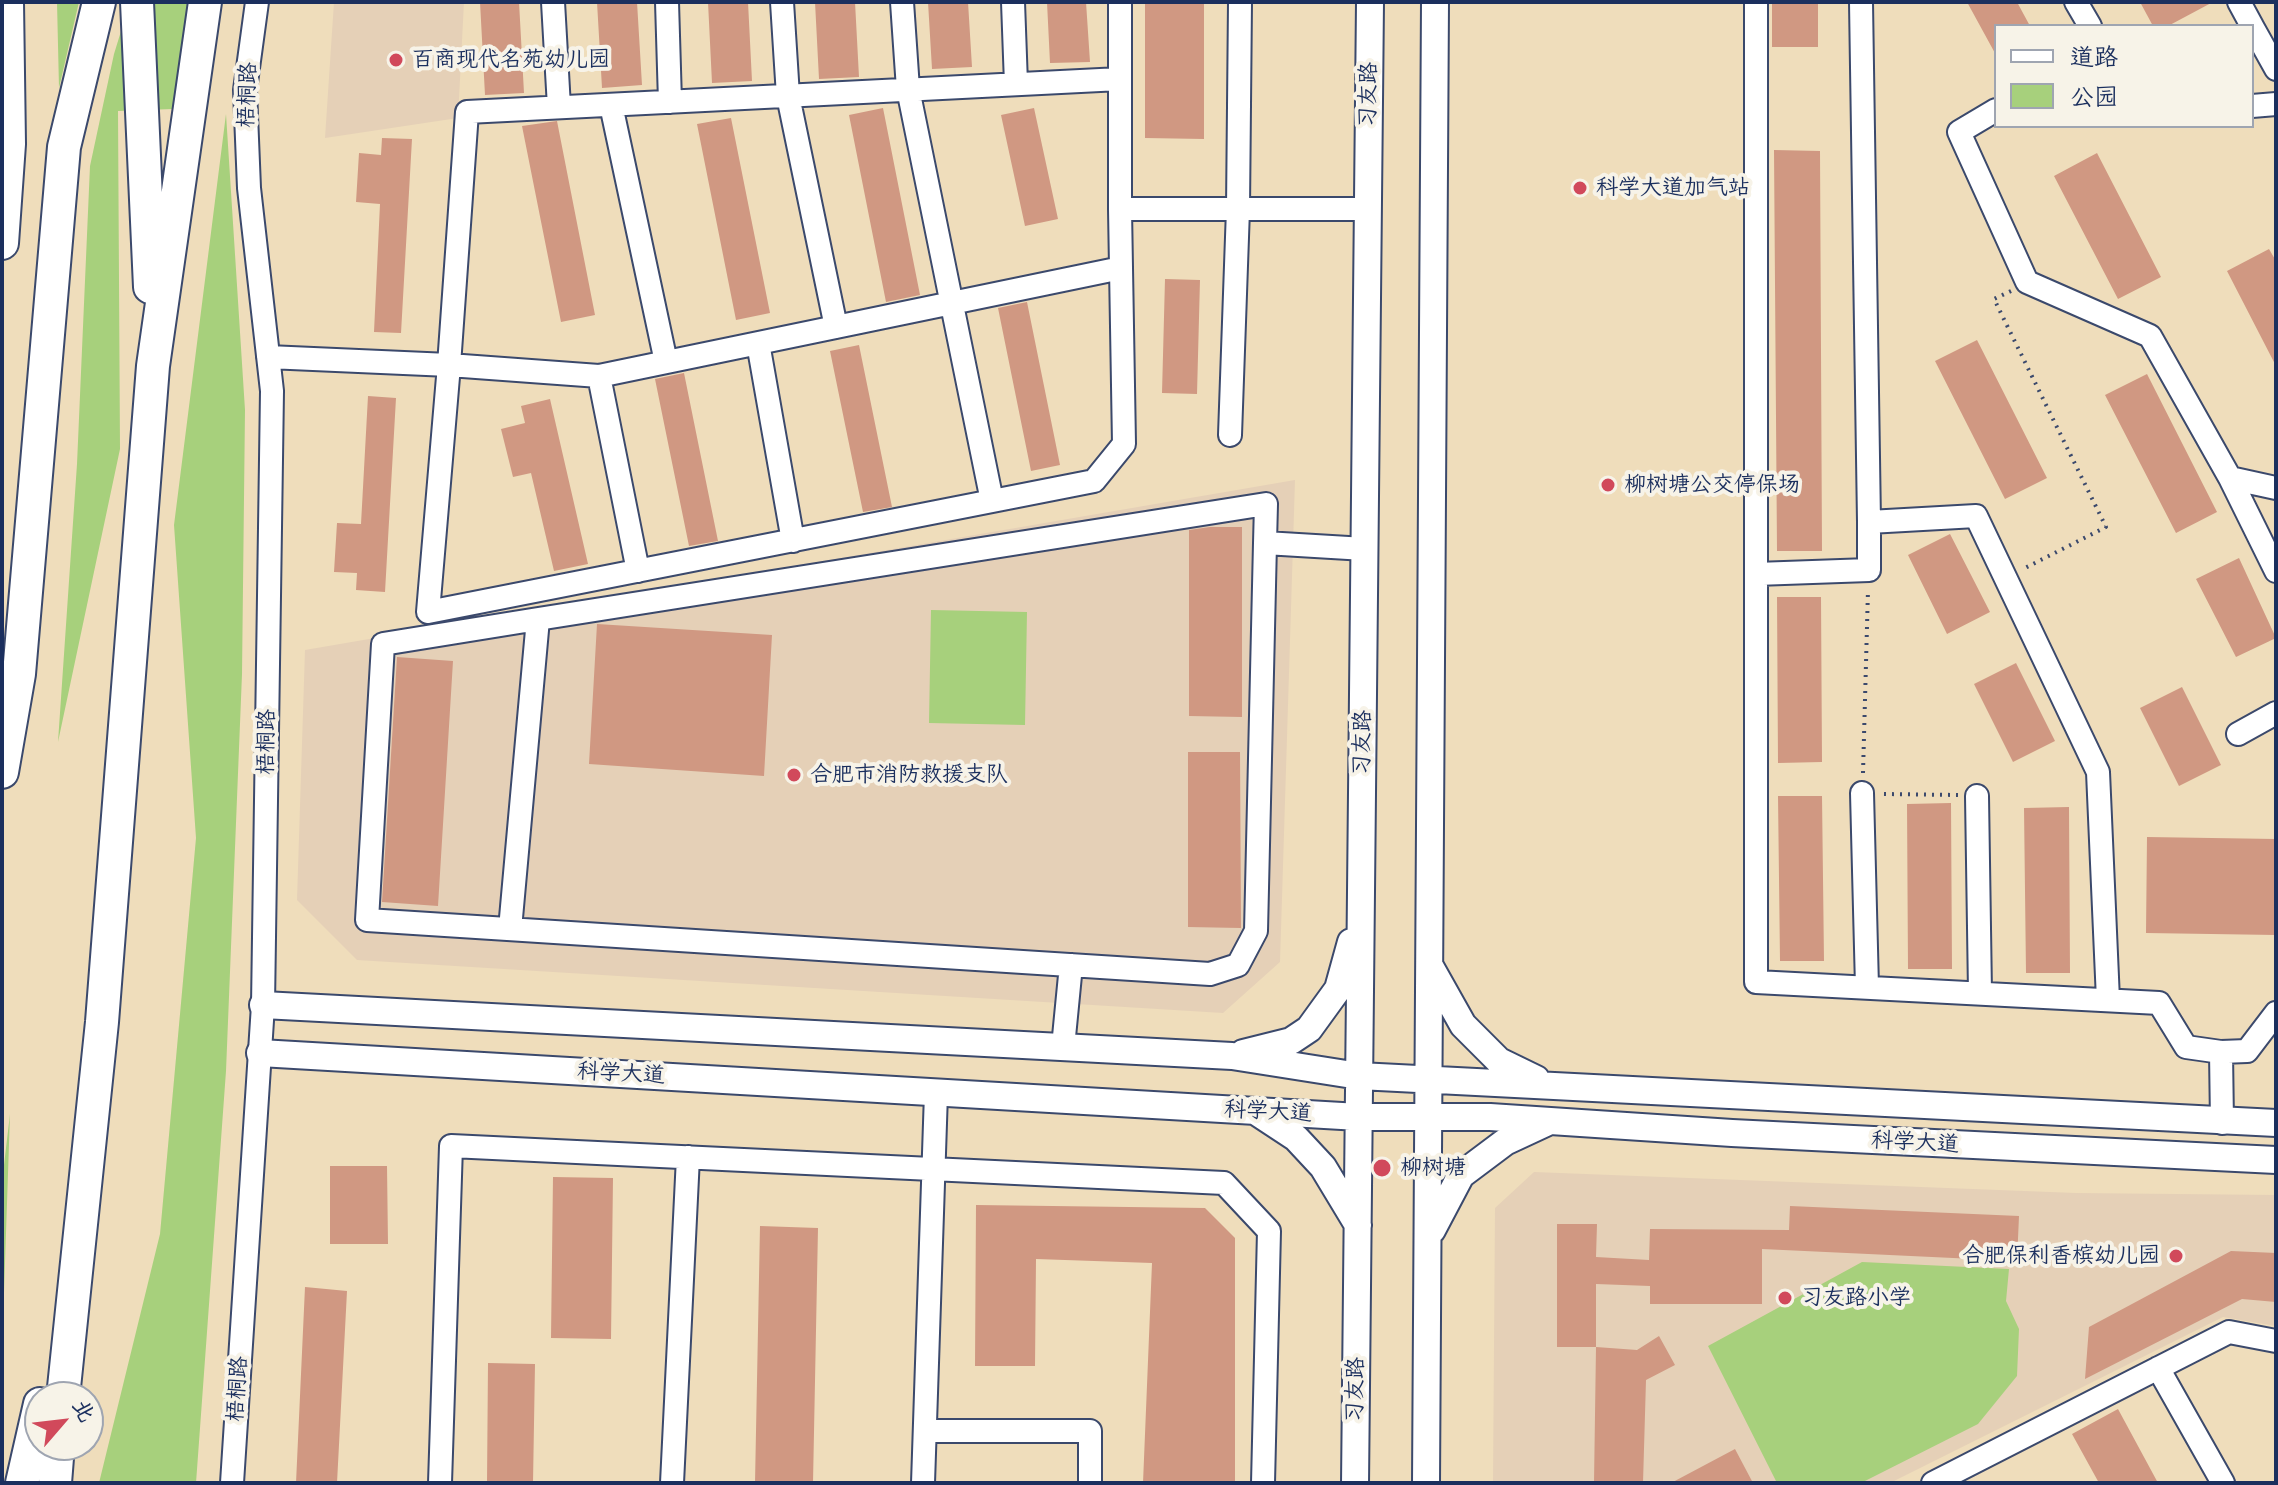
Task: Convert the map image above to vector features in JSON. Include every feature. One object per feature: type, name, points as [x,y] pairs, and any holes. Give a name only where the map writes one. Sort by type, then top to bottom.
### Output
[{"type":"highway","points":[[2,243],[9,144],[7,2]]},
{"type":"highway","points":[[2,772],[19,674],[64,147],[99,2]]},
{"type":"highway","points":[[137,2],[153,366]]},
{"type":"highway","points":[[64,1381],[102,1022],[153,366],[205,2]]},
{"type":"highway","points":[[46,1381],[73,1284]]},
{"type":"highway","points":[[22,1483],[27,1461]]},
{"type":"highway","points":[[55,1483],[57,1461]]},
{"type":"main road","name":"习友路","points":[[1355,1483],[1370,2]]},
{"type":"main road","points":[[1426,1483],[1435,2]]},
{"type":"main road","points":[[1232,1056],[1291,1041],[1309,1029],[1338,989],[1361,904]]},
{"type":"main road","points":[[1431,967],[1463,1025],[1499,1061],[1546,1084]]},
{"type":"main road","name":"科学大道","points":[[263,1005],[1232,1056],[1359,1076],[2222,1123],[2276,1123]]},
{"type":"main road","name":"科学大道","points":[[260,1053],[1359,1117],[1551,1120],[1732,1133],[2276,1160]]},
{"type":"main road","points":[[1255,1111],[1296,1138],[1323,1167],[1358,1225]]},
{"type":"main road","points":[[1429,1237],[1461,1175],[1505,1142],[1551,1120]]},
{"type":"street","name":"梧桐路","points":[[232,1483],[263,1005],[272,391],[249,188],[245,90],[257,2]]},
{"type":"street","points":[[553,2],[559,107]]},
{"type":"street","points":[[667,2],[670,102]]},
{"type":"street","points":[[782,2],[788,96],[836,327]]},
{"type":"street","points":[[902,2],[908,89],[992,501]]},
{"type":"street","points":[[1013,2],[1016,84]]},
{"type":"street","points":[[1120,2],[1124,444],[1094,481],[428,612],[467,112],[1120,79]]},
{"type":"street","points":[[1230,435],[1238,209],[1240,2]]},
{"type":"street","points":[[1756,2],[1756,982],[2159,1003],[2186,1047],[2221,1052],[2247,1051],[2276,1013]]},
{"type":"street","points":[[1756,574],[1869,570],[1861,2]]},
{"type":"street","points":[[2076,2],[2089,24]]},
{"type":"street","points":[[2239,2],[2251,24]]},
{"type":"street","points":[[2254,30],[2276,69]]},
{"type":"street","points":[[2254,106],[2276,104]]},
{"type":"street","points":[[611,105],[666,362]]},
{"type":"street","points":[[1994,111],[1959,132],[2027,282],[2150,336],[2230,478],[2276,571]]},
{"type":"street","points":[[1120,209],[1368,209]]},
{"type":"street","points":[[268,357],[599,376],[1121,268]]},
{"type":"street","points":[[758,343],[793,541]]},
{"type":"street","points":[[599,376],[638,571]]},
{"type":"street","points":[[2230,478],[2276,488]]},
{"type":"street","points":[[1266,504],[1265,543],[1256,931],[1238,965],[1210,974],[367,920],[383,644],[1266,504]]},
{"type":"street","points":[[1869,522],[1976,516],[2098,772],[2108,1000]]},
{"type":"street","points":[[1265,543],[1365,549]]},
{"type":"street","points":[[510,929],[538,619]]},
{"type":"street","points":[[2238,734],[2276,713]]},
{"type":"street","points":[[1862,793],[1867,987]]},
{"type":"street","points":[[1977,796],[1980,993]]},
{"type":"street","points":[[1063,1047],[1071,965]]},
{"type":"street","points":[[2221,1052],[2222,1123]]},
{"type":"street","points":[[923,1483],[936,1093]]},
{"type":"street","points":[[440,1483],[451,1146],[1224,1183],[1269,1231],[1263,1483]]},
{"type":"street","points":[[672,1483],[688,1157]]},
{"type":"street","points":[[1933,1483],[2229,1332],[2276,1341]]},
{"type":"street","points":[[2158,1368],[2223,1483]]},
{"type":"street","points":[[925,1431],[1090,1431],[1090,1483]]},
{"type":"path","points":[[2005,578],[2106,527],[1994,299],[2027,282]]},
{"type":"path","points":[[1869,570],[1862,793],[1977,796]]},
{"type":"shaded area","name":"百商现代名苑幼儿园","points":[[334,2],[464,2],[458,118],[325,138]]},
{"type":"shaded area","name":"合肥市消防救援支队","points":[[1295,480],[1280,962],[1223,1013],[357,960],[297,900],[305,650]]},
{"type":"shaded area","name":"习友路小学","points":[[1534,1172],[2076,1193],[2276,1195],[2276,1326],[2223,1317],[1890,1483],[1493,1483],[1495,1208]]},
{"type":"green space","points":[[57,2],[79,2],[59,88]]},
{"type":"green space","points":[[130,2],[188,2],[173,109],[118,111],[120,449],[58,742],[77,464],[90,166],[114,54]]},
{"type":"green space","points":[[226,114],[245,410],[242,674],[226,1071],[196,1483],[99,1483],[160,1234],[196,838],[174,525]]},
{"type":"green space","points":[[931,610],[1027,612],[1025,725],[929,723]]},
{"type":"green space","points":[[10,1114],[2,1352],[2,1182]]},
{"type":"green space","points":[[1862,1262],[2009,1269],[2006,1301],[2019,1329],[2017,1376],[1978,1424],[1861,1483],[1777,1483],[1708,1346]]},
{"type":"building","points":[[480,2],[519,2],[524,93],[485,95]]},
{"type":"building","points":[[597,2],[637,2],[642,85],[602,88]]},
{"type":"building","points":[[708,2],[748,2],[752,81],[712,83]]},
{"type":"building","points":[[815,2],[855,2],[859,77],[819,79]]},
{"type":"building","points":[[928,2],[968,2],[972,67],[932,69]]},
{"type":"building","points":[[1047,2],[1086,2],[1090,62],[1050,63]]},
{"type":"building","points":[[1145,2],[1204,2],[1204,139],[1145,138]]},
{"type":"building","points":[[1772,2],[1818,2],[1818,47],[1772,47]]},
{"type":"building","points":[[1967,2],[2017,2],[2029,24],[1994,24],[1994,51]]},
{"type":"building","points":[[2140,2],[2213,2],[2172,24],[2152,24]]},
{"type":"building","points":[[883,108],[920,295],[886,302],[849,115]]},
{"type":"building","points":[[1034,108],[1058,219],[1025,226],[1001,115]]},
{"type":"building","points":[[731,118],[770,313],[736,320],[697,124]]},
{"type":"building","points":[[557,121],[595,315],[561,322],[522,126]]},
{"type":"building","points":[[382,138],[412,139],[401,333],[374,332],[380,204],[356,202],[359,153],[381,155]]},
{"type":"building","points":[[1774,150],[1820,151],[1822,551],[1777,551]]},
{"type":"building","points":[[2097,153],[2161,277],[2118,299],[2054,176]]},
{"type":"building","points":[[2269,249],[2276,261],[2276,366],[2227,271]]},
{"type":"building","points":[[1165,279],[1200,280],[1197,394],[1162,393]]},
{"type":"building","points":[[1027,302],[1060,465],[1031,471],[998,308]]},
{"type":"building","points":[[1977,340],[2047,478],[2005,499],[1935,361]]},
{"type":"building","points":[[859,345],[892,507],[863,512],[830,351]]},
{"type":"building","points":[[684,373],[718,541],[689,546],[655,379]]},
{"type":"building","points":[[2147,374],[2217,512],[2176,533],[2105,395]]},
{"type":"building","points":[[368,396],[396,398],[385,592],[356,590],[357,573],[334,572],[337,523],[361,524]]},
{"type":"building","points":[[550,399],[588,564],[554,571],[531,473],[513,477],[501,429],[525,423],[521,406]]},
{"type":"building","points":[[1242,527],[1242,717],[1189,716],[1189,530]]},
{"type":"building","points":[[1950,534],[1990,612],[1947,634],[1908,555]]},
{"type":"building","points":[[2239,558],[2276,638],[2236,657],[2196,579]]},
{"type":"building","points":[[1777,597],[1821,597],[1822,762],[1778,763]]},
{"type":"building","points":[[597,624],[772,635],[764,776],[589,764]]},
{"type":"building","points":[[397,657],[453,661],[438,906],[382,902]]},
{"type":"building","points":[[2016,663],[2055,741],[2013,762],[1974,684]]},
{"type":"building","points":[[2182,687],[2221,765],[2179,786],[2140,708]]},
{"type":"building","points":[[1188,752],[1240,752],[1241,928],[1188,927]]},
{"type":"building","points":[[1778,796],[1822,796],[1824,961],[1780,961]]},
{"type":"building","points":[[1951,803],[1952,969],[1908,969],[1907,804]]},
{"type":"building","points":[[2069,807],[2070,973],[2026,973],[2024,808]]},
{"type":"building","points":[[2147,837],[2276,839],[2276,935],[2146,933]]},
{"type":"building","points":[[330,1166],[387,1166],[388,1244],[330,1244]]},
{"type":"building","points":[[553,1177],[613,1178],[611,1339],[551,1338]]},
{"type":"building","points":[[976,1205],[1205,1208],[1235,1238],[1235,1483],[1143,1483],[1152,1263],[1036,1259],[1035,1366],[975,1366]]},
{"type":"building","points":[[1790,1206],[2019,1216],[2017,1261],[1762,1249],[1762,1304],[1650,1304],[1650,1286],[1596,1284],[1596,1347],[1557,1347],[1557,1224],[1597,1224],[1596,1257],[1649,1260],[1650,1229],[1789,1230]]},
{"type":"building","points":[[760,1226],[818,1228],[813,1483],[755,1483]]},
{"type":"building","points":[[2231,1251],[2276,1253],[2276,1302],[2242,1299],[2085,1379],[2089,1327]]},
{"type":"building","points":[[305,1287],[347,1291],[337,1483],[296,1483]]},
{"type":"building","points":[[1659,1336],[1675,1365],[1646,1380],[1643,1483],[1594,1483],[1596,1347],[1637,1350]]},
{"type":"building","points":[[488,1363],[535,1364],[533,1483],[487,1483]]},
{"type":"building","points":[[2118,1409],[2158,1483],[2099,1483],[2072,1434]]},
{"type":"building","points":[[1735,1449],[1753,1483],[1671,1483]]},
{"type":"place","name":"百商现代名苑幼儿园","points":[[396,60]]},
{"type":"place","name":"科学大道加气站","points":[[1580,188]]},
{"type":"place","name":"柳树塘公交停保场","points":[[1608,485]]},
{"type":"place","name":"合肥市消防救援支队","points":[[794,775]]},
{"type":"place","name":"柳树塘","points":[[1382,1168]]},
{"type":"place","name":"合肥保利香槟幼儿园","points":[[2176,1256]]},
{"type":"place","name":"习友路小学","points":[[1785,1298]]}]
